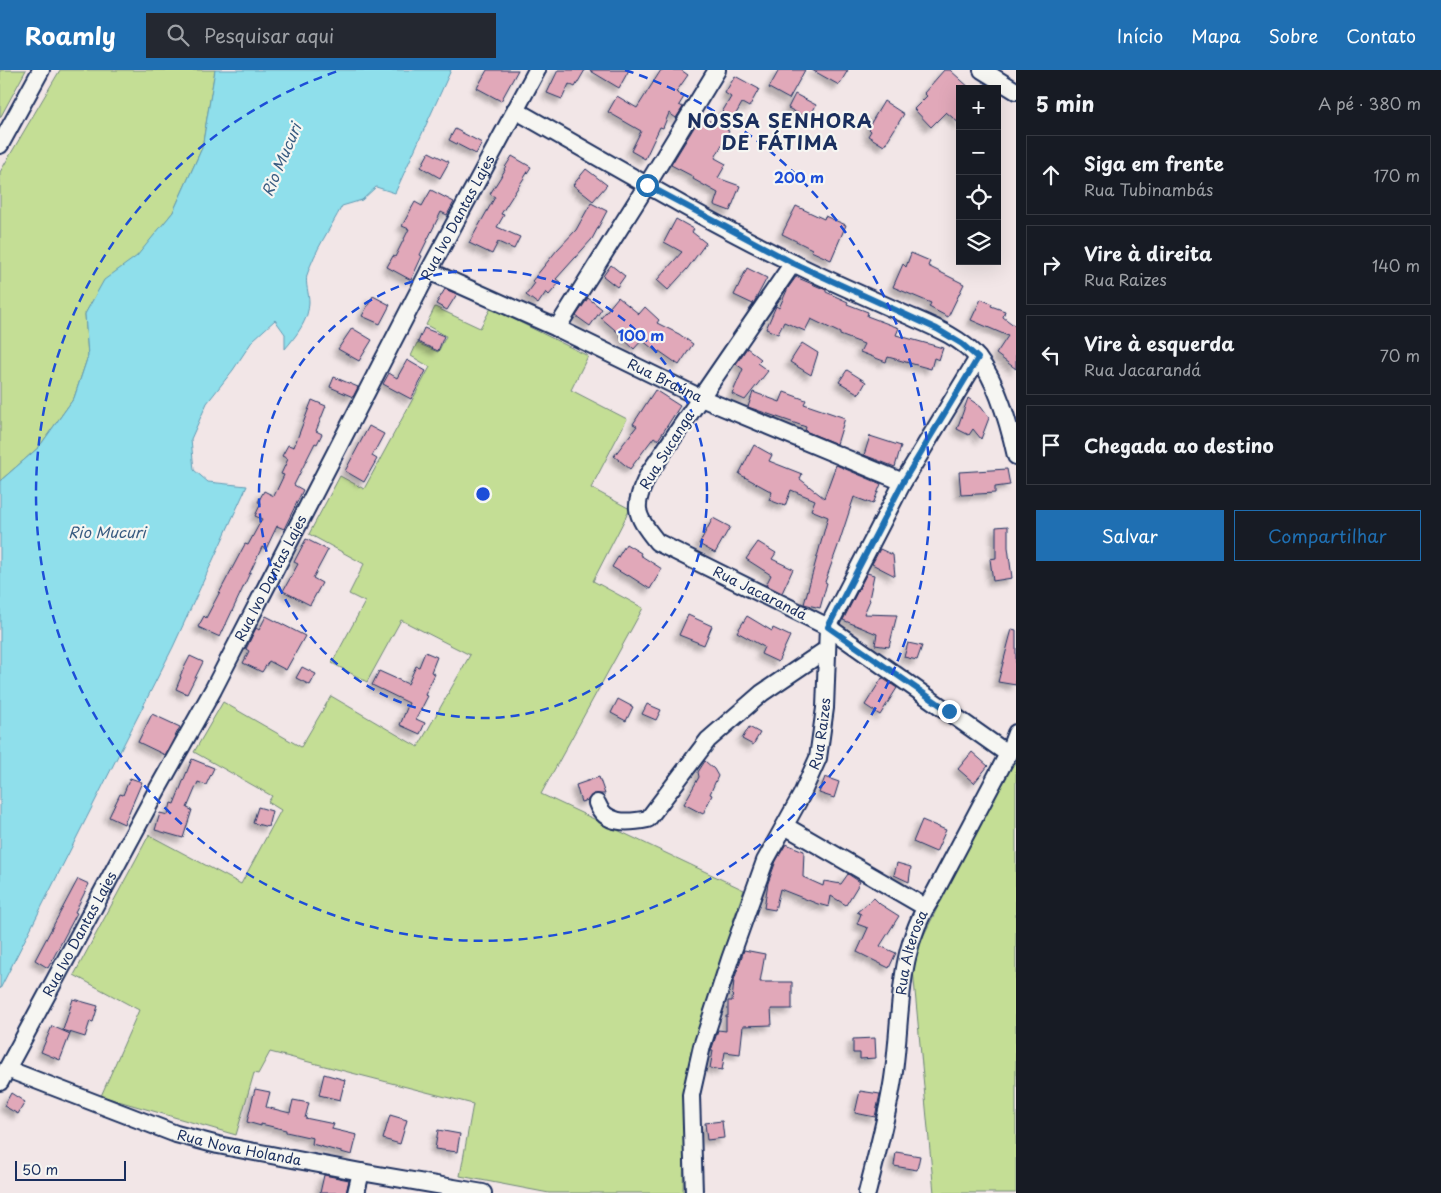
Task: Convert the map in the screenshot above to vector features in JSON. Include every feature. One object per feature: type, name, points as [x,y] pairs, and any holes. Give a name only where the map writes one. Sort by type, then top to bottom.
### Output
[{"type":"street","points":[[0,145],[41,70]]},
{"type":"street","name":"Rua Ivo Dantas Lajes","points":[[3,1075],[213,690],[429,271],[537,70]]},
{"type":"street","points":[[557,328],[717,70]]},
{"type":"street","points":[[982,70],[1016,91]]},
{"type":"street","points":[[515,110],[647,185],[793,263],[937,329],[962,344],[978,358],[991,381],[1008,420],[1016,456]]},
{"type":"street","name":"Rua Sucanga","points":[[656,542],[644,526],[638,514],[637,505],[639,495],[649,473],[793,263]]},
{"type":"street","name":"Rua Braúna","points":[[429,271],[557,328],[701,398],[903,482]]},
{"type":"street","name":"Rua Raizes","points":[[694,1193],[691,1095],[702,1046],[730,959],[765,861],[802,796],[818,758],[824,708],[828,627],[903,482],[978,358]]},
{"type":"street","name":"Rua Jacarandá","points":[[656,542],[828,627],[1008,754]]},
{"type":"street","points":[[597,803],[601,813],[613,820],[636,822],[648,820],[708,740],[762,693],[827,649]]},
{"type":"street","name":"Rua Alterosa","points":[[868,1193],[892,1084],[905,965],[914,932],[925,907],[933,896],[1008,754],[1016,733]]},
{"type":"street","points":[[785,826],[925,907]]},
{"type":"street","name":"Rua Nova Holanda","points":[[3,1075],[176,1134],[218,1145],[483,1193]]},
{"type":"street","points":[[356,1193],[361,1172]]},
{"type":"green space","points":[[0,70],[26,70],[0,118]]},
{"type":"green space","points":[[60,70],[215,70],[202,148],[173,212],[137,257],[104,281],[85,314],[88,356],[74,398],[39,447],[0,481],[0,172]]},
{"type":"green space","points":[[435,307],[480,328],[491,308],[588,356],[571,390],[627,419],[591,488],[630,509],[593,581],[643,608],[541,794],[744,890],[734,918],[685,1090],[683,1193],[549,1193],[460,1176],[473,1104],[270,1052],[258,1074],[254,1073],[236,1135],[101,1096],[139,1010],[74,975],[149,835],[241,884],[281,810],[268,802],[272,796],[194,752],[223,702],[301,747],[331,696],[418,747],[470,655],[401,620],[367,682],[332,663],[365,602],[349,594],[364,564],[309,534],[340,476],[364,489],[430,367],[411,356],[417,343],[438,352],[446,336],[426,325]]},
{"type":"green space","points":[[1016,749],[1016,1193],[934,1193],[912,959]]},
{"type":"water","name":"Rio Mucuri","points":[[215,70],[451,70],[395,193],[376,187],[362,200],[342,206],[310,266],[307,275],[309,299],[307,315],[293,339],[285,349],[285,334],[275,320],[253,340],[233,370],[207,403],[191,439],[194,470],[208,482],[247,486],[173,647],[0,989],[0,481],[39,447],[74,398],[88,356],[85,314],[104,280],[137,256],[173,212],[202,148]]},
{"type":"building","points":[[487,70],[518,70],[501,101],[477,88]]},
{"type":"building","points":[[558,70],[585,70],[575,87],[569,84],[562,99],[547,93]]},
{"type":"building","points":[[589,70],[629,70],[619,88]]},
{"type":"building","points":[[661,70],[681,70],[688,75],[676,92],[684,97],[679,105],[683,107],[676,118],[669,113],[663,128],[660,127],[645,159],[631,151],[641,131],[608,112],[617,96],[637,108]]},
{"type":"building","points":[[779,70],[805,70],[789,99],[769,88]]},
{"type":"building","points":[[812,70],[848,70],[839,85]]},
{"type":"building","points":[[944,70],[950,70],[967,85],[956,85],[956,121],[946,112],[931,127],[914,109],[927,96],[924,93]]},
{"type":"building","points":[[735,76],[759,89],[749,107],[742,103],[727,130],[729,131],[715,158],[726,164],[718,178],[740,186],[730,211],[714,205],[718,193],[671,165],[701,116],[715,124],[731,97],[725,93]]},
{"type":"building","points":[[795,94],[816,105],[809,119],[788,108]]},
{"type":"building","points":[[884,101],[904,114],[884,146],[868,136],[871,131],[868,128]]},
{"type":"building","points":[[455,129],[482,143],[476,154],[449,140]]},
{"type":"building","points":[[429,152],[449,162],[440,178],[421,167]]},
{"type":"building","points":[[512,156],[531,167],[501,214],[504,215],[497,227],[520,237],[514,249],[498,242],[492,254],[469,243],[495,197],[490,194]]},
{"type":"building","points":[[586,169],[607,185],[593,201],[573,185]]},
{"type":"building","points":[[431,190],[454,202],[447,215],[441,212],[420,255],[422,256],[411,280],[387,267],[393,256],[395,257],[409,229],[402,226],[415,202],[422,206]]},
{"type":"building","points":[[591,203],[607,211],[592,239],[556,279],[560,282],[549,295],[546,292],[538,304],[526,295],[535,283],[532,281],[576,230]]},
{"type":"building","points":[[796,206],[824,219],[825,216],[846,225],[831,260],[782,234]]},
{"type":"building","points":[[676,219],[694,229],[692,232],[706,243],[687,269],[668,290],[657,280],[682,252],[664,242]]},
{"type":"building","points":[[911,253],[930,261],[928,266],[964,284],[948,317],[929,307],[931,303],[893,287],[903,264],[906,267]]},
{"type":"building","points":[[611,265],[625,276],[617,287],[603,276]]},
{"type":"building","points":[[747,268],[767,278],[753,304],[734,295]]},
{"type":"building","points":[[796,277],[826,290],[826,292],[848,302],[847,304],[868,312],[867,316],[899,328],[896,335],[943,348],[939,360],[934,358],[931,369],[888,357],[886,362],[860,352],[864,344],[840,335],[840,333],[811,319],[805,331],[784,322],[778,334],[766,329],[776,306],[779,308],[788,288]]},
{"type":"building","points":[[445,289],[457,294],[447,310],[436,304]]},
{"type":"building","points":[[373,296],[390,305],[380,324],[362,316]]},
{"type":"building","points":[[618,297],[639,314],[645,307],[659,320],[657,323],[679,334],[693,344],[679,365],[659,351],[658,353],[642,340],[634,349],[601,318]]},
{"type":"building","points":[[588,298],[602,309],[590,326],[576,316]]},
{"type":"building","points":[[981,299],[992,304],[991,306],[1005,311],[1003,317],[1016,325],[1016,369],[996,354],[1008,336],[971,320]]},
{"type":"building","points":[[352,328],[372,340],[359,361],[338,349]]},
{"type":"building","points":[[424,328],[444,336],[438,351],[418,342]]},
{"type":"building","points":[[802,343],[818,353],[811,375],[790,362]]},
{"type":"building","points":[[747,348],[761,359],[757,363],[768,371],[745,400],[732,394],[743,369],[736,364]]},
{"type":"building","points":[[407,360],[426,371],[411,399],[383,384],[389,373],[397,378]]},
{"type":"building","points":[[847,370],[866,382],[859,394],[839,382]]},
{"type":"building","points":[[334,377],[358,387],[353,397],[330,387]]},
{"type":"building","points":[[655,390],[680,406],[658,440],[654,437],[630,469],[614,456],[637,426],[633,424]]},
{"type":"building","points":[[753,392],[780,402],[784,392],[806,400],[804,404],[845,418],[837,444],[805,431],[806,427],[748,407]]},
{"type":"building","points":[[968,398],[981,407],[989,418],[981,439],[973,429],[969,435],[957,429]]},
{"type":"building","points":[[312,400],[326,406],[316,431],[322,434],[317,444],[315,443],[294,485],[303,490],[284,529],[277,526],[266,549],[262,547],[220,637],[198,627],[204,616],[206,618],[245,544],[248,545],[262,519],[255,516],[261,503],[258,502],[264,491],[274,496],[284,475],[281,474],[288,459],[282,456],[288,445],[294,447]]},
{"type":"building","points":[[369,426],[384,434],[372,456],[377,459],[364,482],[345,471]]},
{"type":"building","points":[[870,436],[901,446],[895,467],[864,455]]},
{"type":"building","points":[[754,445],[772,455],[769,461],[802,474],[800,479],[824,498],[836,465],[881,484],[873,504],[854,497],[825,582],[827,583],[820,608],[804,604],[828,517],[811,510],[815,500],[791,490],[785,506],[769,500],[772,492],[739,474]]},
{"type":"building","points":[[1007,469],[1010,485],[995,487],[995,493],[961,495],[959,472]]},
{"type":"building","points":[[713,518],[730,527],[715,553],[699,544]]},
{"type":"building","points":[[1008,526],[1008,547],[1012,578],[993,581],[990,559],[996,558],[996,527]]},
{"type":"building","points":[[306,539],[328,550],[313,578],[322,583],[310,605],[283,591],[298,564],[294,562]]},
{"type":"building","points":[[758,542],[776,553],[772,559],[793,569],[782,593],[766,585],[771,575],[746,559]]},
{"type":"building","points":[[626,544],[662,569],[650,589],[612,567]]},
{"type":"building","points":[[880,549],[893,555],[895,576],[872,564]]},
{"type":"building","points":[[867,573],[874,575],[870,600],[864,614],[897,615],[889,647],[875,645],[877,634],[843,620]]},
{"type":"building","points":[[688,615],[712,626],[704,645],[679,635]]},
{"type":"building","points":[[266,616],[305,636],[286,670],[269,661],[262,672],[243,663],[249,651],[246,649],[256,628],[259,630]]},
{"type":"building","points":[[747,616],[772,631],[773,628],[790,636],[778,662],[761,654],[764,647],[737,632]]},
{"type":"building","points":[[1012,629],[1016,630],[1016,685],[998,682]]},
{"type":"building","points":[[908,643],[922,646],[917,660],[904,657]]},
{"type":"building","points":[[425,652],[437,657],[431,672],[435,674],[425,695],[428,696],[416,719],[425,723],[420,734],[400,725],[409,703],[372,685],[379,671],[408,684],[416,666],[419,667]]},
{"type":"building","points":[[190,656],[203,662],[187,694],[176,689]]},
{"type":"building","points":[[302,667],[316,674],[310,685],[296,678]]},
{"type":"building","points":[[882,678],[897,688],[880,715],[865,705]]},
{"type":"building","points":[[618,699],[633,707],[626,721],[611,713]]},
{"type":"building","points":[[647,704],[661,710],[656,720],[642,714]]},
{"type":"building","points":[[152,714],[180,727],[165,755],[138,742]]},
{"type":"building","points":[[749,727],[760,733],[753,745],[742,739]]},
{"type":"building","points":[[972,752],[988,766],[974,783],[958,769]]},
{"type":"building","points":[[192,759],[214,768],[206,785],[198,782],[187,808],[192,810],[183,838],[155,830],[160,813],[168,815],[171,803],[174,804]]},
{"type":"building","points":[[705,761],[714,769],[718,776],[703,814],[684,804],[699,777],[698,772]]},
{"type":"building","points":[[599,777],[605,794],[593,794],[588,800],[581,802],[576,785]]},
{"type":"building","points":[[825,777],[839,782],[834,798],[819,793]]},
{"type":"building","points":[[130,778],[142,782],[124,824],[109,817],[120,794],[123,795]]},
{"type":"building","points":[[258,807],[272,811],[268,827],[253,823]]},
{"type":"building","points":[[922,820],[946,830],[936,852],[913,842]]},
{"type":"building","points":[[786,844],[804,851],[803,877],[823,886],[824,881],[841,884],[848,874],[860,882],[846,905],[831,896],[829,907],[780,889],[775,910],[764,908],[768,883],[776,861]]},
{"type":"building","points":[[897,863],[911,867],[909,882],[894,875]]},
{"type":"building","points":[[78,879],[89,884],[75,912],[77,913],[48,968],[35,960]]},
{"type":"building","points":[[874,898],[899,916],[880,946],[896,953],[889,968],[857,952],[868,928],[857,924],[861,914],[857,912]]},
{"type":"building","points":[[744,950],[765,954],[760,982],[792,982],[792,1009],[771,1009],[772,1025],[743,1026],[740,1054],[725,1052],[722,1070],[710,1068],[713,1051],[711,1051],[718,1030],[726,1031],[728,1001],[732,1001],[734,980]]},
{"type":"building","points":[[73,999],[98,1006],[93,1022],[90,1021],[85,1037],[63,1030]]},
{"type":"building","points":[[52,1026],[70,1034],[60,1060],[41,1052]]},
{"type":"building","points":[[875,1038],[876,1058],[860,1059],[860,1053],[853,1053],[853,1039]]},
{"type":"building","points":[[324,1074],[345,1080],[340,1100],[319,1095]]},
{"type":"building","points":[[255,1089],[270,1092],[266,1107],[290,1113],[293,1100],[309,1103],[305,1118],[334,1124],[332,1129],[357,1135],[352,1155],[312,1144],[313,1138],[247,1122]]},
{"type":"building","points":[[860,1091],[880,1094],[875,1117],[855,1113]]},
{"type":"building","points":[[11,1093],[25,1102],[18,1114],[4,1106]]},
{"type":"building","points":[[390,1115],[407,1120],[400,1144],[383,1139]]},
{"type":"building","points":[[722,1121],[724,1138],[707,1140],[705,1123]]},
{"type":"building","points":[[438,1130],[460,1134],[457,1152],[435,1149]]},
{"type":"building","points":[[896,1152],[920,1156],[917,1170],[894,1166]]},
{"type":"building","points":[[324,1175],[349,1180],[346,1193],[320,1193]]},
{"type":"district","name":"NOSSA SENHORA DE FÁTIMA","points":[[780,132]]},
{"type":"route","points":[[647,185],[793,263],[937,329],[962,344],[978,358],[903,482],[828,627],[949,711]]}]
